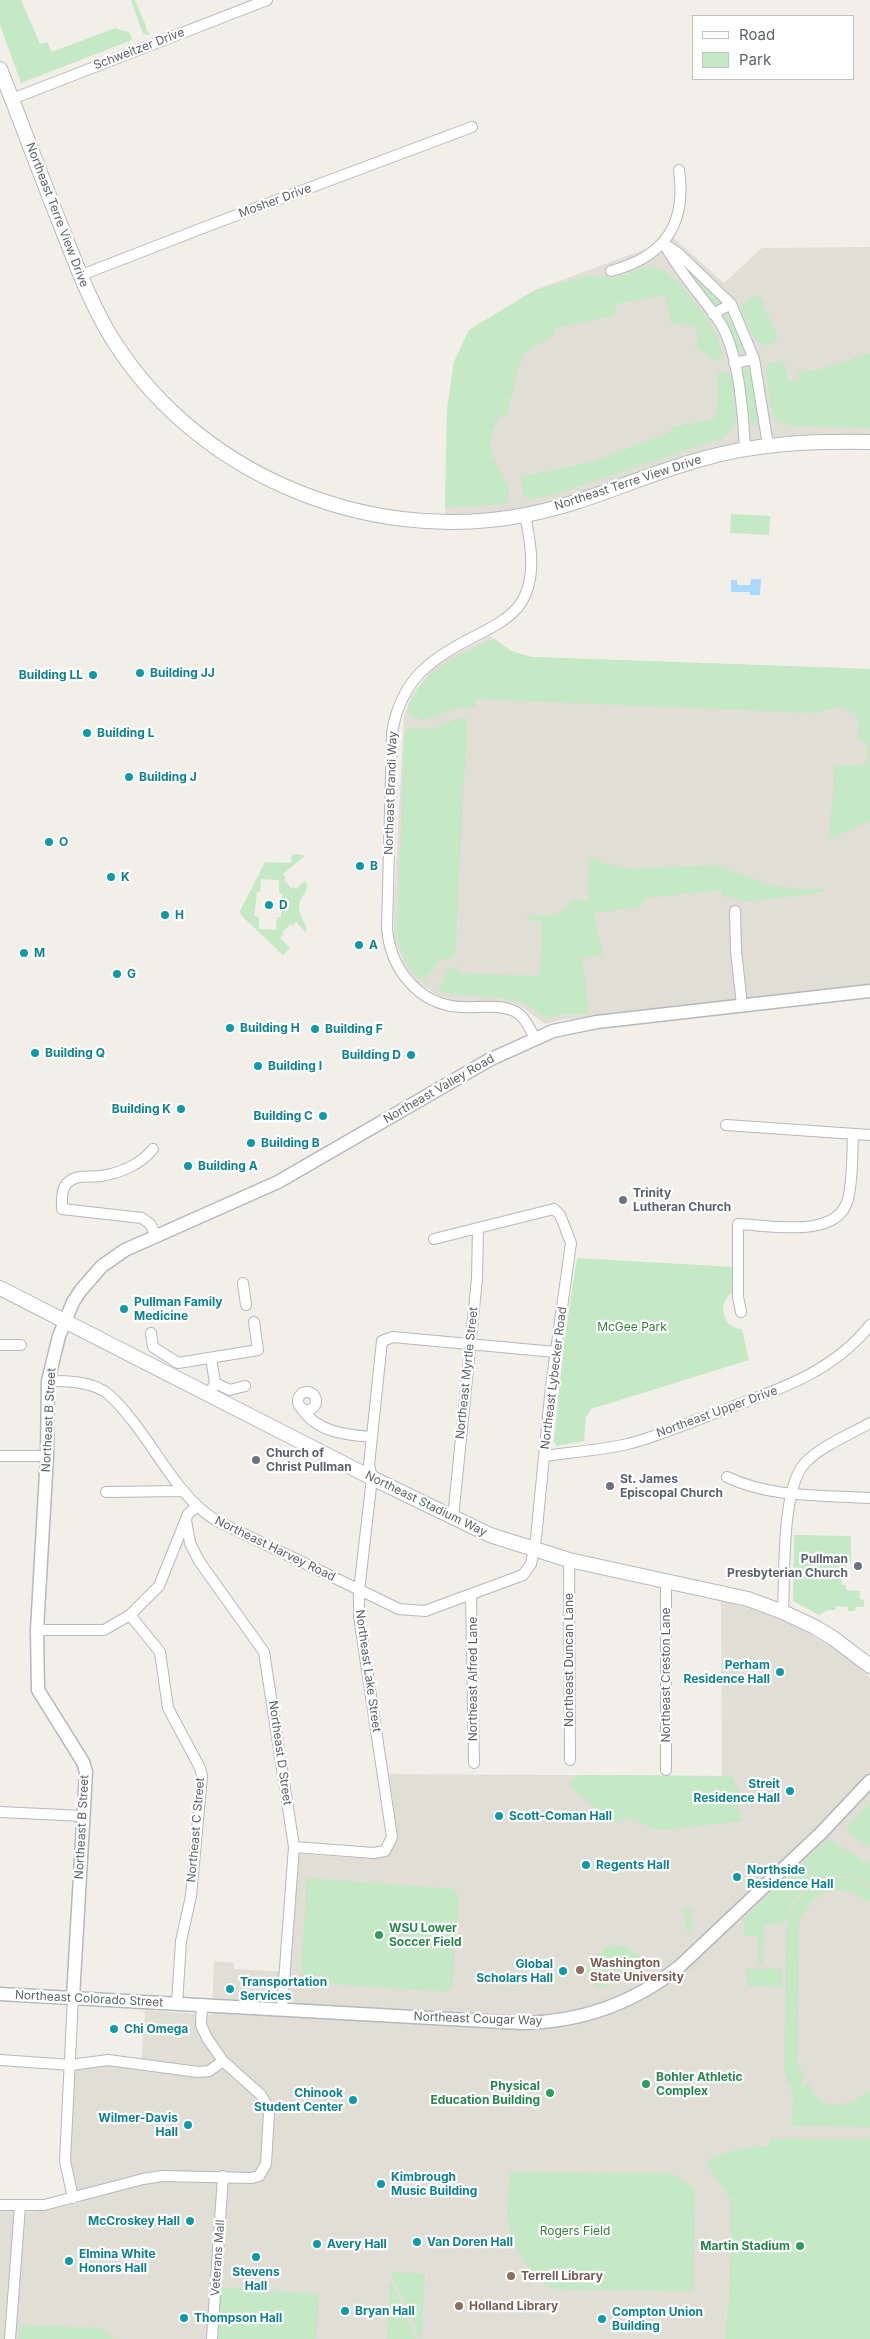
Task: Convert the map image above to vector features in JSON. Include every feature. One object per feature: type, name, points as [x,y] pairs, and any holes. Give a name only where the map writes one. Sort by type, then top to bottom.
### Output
[{"type":"main road","name":"Northeast Terre View Drive","points":[[0,69],[79,276],[108,332],[138,374],[173,413],[225,454],[262,476],[310,498],[384,517],[445,522],[525,516],[569,505],[695,461],[745,448],[814,442],[870,442]]},
{"type":"main road","name":"Northeast Stadium Way","points":[[0,1288],[453,1518],[534,1551],[735,1595],[783,1612],[834,1638],[870,1666]]},
{"type":"street","name":"Schweitzer Drive","points":[[12,99],[268,0]]},
{"type":"street","name":"Mosher Drive","points":[[79,276],[472,127]]},
{"type":"street","points":[[611,271],[632,266],[664,244],[671,232],[681,205],[682,190],[679,170]]},
{"type":"street","points":[[664,244],[684,258],[731,304],[754,359],[768,445]]},
{"type":"street","points":[[664,244],[672,258],[720,323],[734,363],[742,400],[745,448]]},
{"type":"street","points":[[713,314],[731,304]]},
{"type":"street","points":[[734,363],[754,359]]},
{"type":"street","name":"Northeast Brandi Way","points":[[525,516],[531,546],[532,567],[530,578],[518,607],[494,626],[430,662],[410,684],[400,703],[392,734],[387,928],[390,948],[395,962],[406,979],[423,995],[456,1007],[502,1008],[514,1011],[524,1018],[535,1038]]},
{"type":"street","points":[[735,911],[736,951],[742,1005]]},
{"type":"street","name":"Northeast Valley Road","points":[[64,1320],[81,1290],[102,1266],[125,1250],[278,1182],[489,1060],[535,1038],[572,1026],[870,991]]},
{"type":"street","points":[[726,1125],[870,1135]]},
{"type":"street","points":[[741,1312],[738,1297],[738,1224],[812,1227],[827,1224],[838,1216],[848,1200],[853,1134]]},
{"type":"street","points":[[153,1149],[140,1163],[103,1176],[80,1176],[70,1180],[63,1189],[62,1209],[142,1218],[150,1224],[156,1235]]},
{"type":"street","name":"Northeast Lybecker Road","points":[[478,1228],[554,1209],[560,1215],[571,1243],[555,1352],[534,1551]]},
{"type":"street","points":[[434,1239],[478,1228]]},
{"type":"street","name":"Northeast Myrtle Street","points":[[453,1518],[477,1279],[478,1228]]},
{"type":"street","points":[[243,1283],[246,1305]]},
{"type":"street","name":"Northeast B Street","points":[[64,1320],[52,1359],[48,1381],[47,1456],[37,1630],[38,1690],[83,1762],[86,1772],[65,2161],[73,2198]]},
{"type":"street","points":[[151,1333],[153,1347],[177,1363],[258,1350],[254,1322]]},
{"type":"street","name":"Northeast Upper Drive","points":[[545,1456],[586,1451],[644,1439],[785,1387],[813,1374],[838,1357],[870,1325]]},
{"type":"street","name":"Northeast Lake Street","points":[[294,1848],[374,1853],[385,1851],[392,1838],[359,1616],[359,1591],[372,1478],[369,1465],[381,1346],[385,1338],[393,1337],[470,1344]]},
{"type":"street","points":[[470,1344],[555,1352]]},
{"type":"street","points":[[0,1345],[21,1345]]},
{"type":"street","points":[[208,1395],[215,1383],[211,1358]]},
{"type":"street","name":"Northeast Harvey Road","points":[[48,1381],[87,1384],[112,1397],[141,1431],[196,1507],[217,1521],[399,1609],[411,1612],[424,1611],[523,1575],[529,1568],[534,1551]]},
{"type":"street","points":[[215,1383],[230,1390],[246,1386]]},
{"type":"street","points":[[300,1406],[311,1420],[329,1430],[340,1434],[372,1438]]},
{"type":"street","points":[[783,1612],[791,1494],[794,1480],[806,1463],[824,1450],[870,1424]]},
{"type":"street","points":[[0,1456],[47,1456]]},
{"type":"street","points":[[727,1477],[740,1483],[791,1494],[870,1498]]},
{"type":"street","points":[[106,1492],[184,1491]]},
{"type":"street","points":[[37,1630],[104,1630],[130,1616],[159,1586],[186,1520],[196,1507]]},
{"type":"street","name":"Northeast D Street","points":[[186,1520],[190,1543],[198,1561],[264,1652],[294,1848],[282,2008]]},
{"type":"street","name":"Northeast Duncan Lane","points":[[569,1560],[570,1760]]},
{"type":"street","name":"Northeast Creston Lane","points":[[666,1580],[666,1770]]},
{"type":"street","name":"Northeast Alfred Lane","points":[[471,1595],[474,1763]]},
{"type":"street","name":"Northeast C Street","points":[[130,1616],[160,1652],[168,1708],[200,1768],[202,1776],[191,1896],[181,1941],[177,2004]]},
{"type":"street","name":"Northeast Cougar Way","points":[[177,2004],[282,2008],[522,2023],[579,2017],[622,2003],[660,1982],[679,1967],[821,1833],[870,1781]]},
{"type":"street","points":[[0,1812],[83,1816]]},
{"type":"street","name":"Northeast Colorado Street","points":[[0,1994],[177,2004]]},
{"type":"street","points":[[0,2205],[44,2205],[153,2177],[223,2176],[252,2178],[259,2176],[266,2164],[269,2113],[261,2095],[223,2061],[207,2038],[201,2025],[202,2004]]},
{"type":"street","points":[[0,2060],[71,2065],[108,2060],[198,2072],[209,2071],[223,2061]]},
{"type":"street","name":"Veterans Mall","points":[[212,2339],[223,2176]]},
{"type":"street","points":[[10,2339],[20,2206]]},
{"type":"shaded area","points":[[665,230],[724,283],[762,248],[870,247],[870,442],[768,445],[569,505],[445,522],[447,410],[454,362],[469,330],[535,290],[651,247]]},
{"type":"shaded area","points":[[490,636],[511,651],[532,657],[870,669],[870,985],[586,1019],[564,1019],[545,1024],[513,1003],[457,1001],[439,996],[418,983],[406,968],[394,941],[394,906],[404,717],[411,696],[432,669],[448,658]]},
{"type":"shaded area","name":"Washington State University","points":[[721,1600],[764,1613],[804,1630],[845,1656],[870,1678],[870,2339],[0,2339],[0,2211],[31,2212],[80,2203],[72,2181],[69,2161],[74,2068],[108,2063],[141,2067],[145,2010],[212,2015],[214,1961],[234,1963],[234,1969],[289,1972],[297,1854],[374,1859],[389,1854],[398,1837],[389,1774],[722,1776]]},
{"type":"green space","points":[[0,0],[21,0],[40,44],[47,42],[52,52],[115,28],[130,33],[132,40],[21,83],[0,25]]},
{"type":"green space","points":[[131,0],[135,0],[146,29],[150,34],[146,35],[142,32]]},
{"type":"green space","points":[[683,263],[721,303],[714,304],[681,264]]},
{"type":"green space","points":[[649,266],[668,273],[704,314],[718,339],[722,350],[721,358],[715,361],[694,346],[699,343],[696,328],[683,324],[671,324],[666,295],[617,304],[613,316],[554,328],[554,335],[527,351],[519,365],[506,417],[499,414],[490,442],[496,463],[509,489],[507,504],[445,507],[447,410],[454,362],[469,330],[535,290],[587,276],[615,278]]},
{"type":"green space","points":[[756,295],[760,297],[777,335],[777,340],[770,344],[764,345],[754,336],[741,309],[742,304]]},
{"type":"green space","points":[[728,314],[745,347],[743,353],[738,351],[722,318]]},
{"type":"green space","points":[[870,353],[870,428],[791,426],[776,420],[771,407],[765,367],[768,366],[768,363],[783,360],[789,381],[799,380],[798,372],[818,370]]},
{"type":"green space","points":[[750,367],[759,422],[757,424],[750,422],[743,370]]},
{"type":"green space","points":[[721,371],[729,373],[734,382],[738,415],[735,416],[736,423],[725,437],[553,495],[530,500],[523,494],[520,477],[592,462],[671,432],[672,427],[714,419],[717,411],[717,375]]},
{"type":"green space","points":[[731,514],[770,516],[769,535],[730,533]]},
{"type":"green space","points":[[495,639],[511,651],[532,657],[870,669],[870,821],[829,839],[835,766],[867,765],[867,743],[858,739],[860,727],[856,714],[840,707],[810,713],[477,699],[475,707],[458,708],[424,720],[413,717],[407,712],[417,690],[431,674],[459,655]]},
{"type":"green space","points":[[458,718],[467,718],[455,957],[441,960],[423,981],[412,972],[404,959],[397,931],[405,733],[406,729],[409,728],[434,729]]},
{"type":"green space","points":[[292,855],[305,856],[283,874],[286,878],[284,880],[291,888],[295,889],[305,881],[307,884],[299,906],[306,926],[306,933],[296,922],[282,932],[284,934],[280,938],[290,948],[283,955],[241,915],[240,911],[265,862],[291,863]],"holes":[[[261,879],[279,880],[279,893],[282,894],[281,917],[277,917],[276,930],[259,929],[259,917],[254,916],[257,892],[260,892]]]},
{"type":"green space","points":[[589,856],[606,864],[632,869],[715,865],[771,885],[799,889],[826,889],[818,893],[744,902],[733,897],[724,897],[721,890],[646,898],[645,902],[639,904],[639,908],[593,913],[603,955],[582,958],[589,1014],[562,1014],[546,1019],[529,1006],[513,1000],[451,994],[441,991],[439,986],[448,970],[459,966],[459,973],[540,976],[542,921],[527,920],[527,915],[548,916],[558,914],[567,907],[571,900],[588,900]]},
{"type":"green space","name":"McGee Park","points":[[577,1258],[733,1267],[734,1292],[728,1296],[725,1302],[724,1314],[730,1324],[735,1328],[742,1329],[749,1360],[591,1409],[586,1417],[584,1441],[557,1446],[554,1442],[563,1350]]},
{"type":"green space","points":[[794,1535],[851,1536],[851,1562],[846,1562],[846,1571],[837,1571],[837,1578],[842,1579],[842,1585],[846,1585],[846,1590],[860,1591],[860,1599],[864,1600],[864,1607],[856,1607],[855,1611],[848,1611],[848,1607],[836,1606],[835,1610],[828,1610],[819,1615],[793,1601]]},
{"type":"green space","points":[[580,1775],[733,1776],[739,1793],[735,1795],[743,1821],[664,1830],[651,1828],[634,1819],[623,1819],[610,1824],[605,1815],[574,1791],[571,1781]]},
{"type":"green space","points":[[870,1802],[870,1847],[851,1835],[846,1826]]},
{"type":"green space","points":[[828,1839],[870,1864],[870,1885],[844,1876],[830,1877],[817,1881],[805,1888],[789,1909],[785,1923],[764,1925],[763,1965],[759,1963],[758,1965],[758,1936],[744,1936],[744,1918]]},
{"type":"green space","points":[[834,1877],[856,1879],[870,1887],[870,1903],[848,1891],[837,1890],[827,1892],[818,1897],[803,1914],[799,1927],[797,2060],[805,2079],[800,2080],[803,2086],[808,2083],[816,2097],[822,2102],[836,2105],[844,2104],[859,2098],[870,2088],[870,2127],[792,2126],[793,2096],[784,2072],[787,1917],[799,1896],[818,1882]]},
{"type":"green space","name":"WSU Lower Soccer Field","points":[[307,1878],[455,1889],[459,1897],[452,1988],[446,1992],[305,1982],[301,1975]]},
{"type":"green space","points":[[688,1906],[692,1917],[691,1932],[685,1929],[685,1916],[682,1909]]},
{"type":"green space","points":[[611,1945],[625,1946],[648,1961],[646,1965],[636,1970],[627,1979],[612,1981],[606,1987],[599,1987],[590,1980],[586,1973],[596,1955]]},
{"type":"green space","points":[[747,1969],[782,1969],[782,1987],[747,1986]]},
{"type":"green space","name":"Martin Stadium","points":[[770,2139],[870,2139],[870,2339],[725,2339],[730,2292],[731,2200],[705,2162],[736,2150],[770,2146]]},
{"type":"green space","name":"Rogers Field","points":[[510,2172],[670,2173],[695,2188],[693,2291],[551,2289],[525,2261],[515,2244],[509,2226],[508,2213]]},
{"type":"green space","points":[[391,2272],[425,2274],[421,2339],[420,2339]]},
{"type":"green space","points":[[390,2281],[392,2282],[416,2339],[387,2339]]},
{"type":"green space","points":[[216,2287],[319,2294],[316,2339],[212,2339]]},
{"type":"green space","points":[[19,2325],[100,2328],[114,2339],[18,2339]]},
{"type":"water","points":[[751,579],[761,579],[760,595],[750,595],[750,592],[731,592],[731,580],[737,580],[737,585],[750,585]]},
{"type":"place","name":"Building JJ","points":[[140,673]]},
{"type":"place","name":"Building LL","points":[[93,675]]},
{"type":"place","name":"Building L","points":[[87,733]]},
{"type":"place","name":"Building J","points":[[129,777]]},
{"type":"place","name":"O","points":[[49,842]]},
{"type":"place","name":"B","points":[[360,866]]},
{"type":"place","name":"K","points":[[111,877]]},
{"type":"place","name":"D","points":[[269,905]]},
{"type":"place","name":"H","points":[[165,915]]},
{"type":"place","name":"A","points":[[359,945]]},
{"type":"place","name":"M","points":[[24,953]]},
{"type":"place","name":"G","points":[[117,974]]},
{"type":"place","name":"Building H","points":[[230,1028]]},
{"type":"place","name":"Building F","points":[[315,1029]]},
{"type":"place","name":"Building Q","points":[[35,1053]]},
{"type":"place","name":"Building D","points":[[411,1055]]},
{"type":"place","name":"Building I","points":[[258,1066]]},
{"type":"place","name":"Building K","points":[[181,1109]]},
{"type":"place","name":"Building C","points":[[323,1116]]},
{"type":"place","name":"Building B","points":[[251,1143]]},
{"type":"place","name":"Building A","points":[[188,1166]]},
{"type":"place","name":"Trinity Lutheran Church","points":[[623,1200]]},
{"type":"place","name":"Pullman Family Medicine","points":[[124,1309]]},
{"type":"place","name":"Church of Christ Pullman","points":[[256,1460]]},
{"type":"place","name":"St. James Episcopal Church","points":[[610,1486]]},
{"type":"place","name":"Pullman Presbyterian Church","points":[[858,1566]]},
{"type":"place","name":"Perham Residence Hall","points":[[780,1672]]},
{"type":"place","name":"Streit Residence Hall","points":[[790,1791]]},
{"type":"place","name":"Scott-Coman Hall","points":[[499,1816]]},
{"type":"place","name":"Regents Hall","points":[[586,1865]]},
{"type":"place","name":"Northside Residence Hall","points":[[737,1877]]},
{"type":"place","name":"WSU Lower Soccer Field","points":[[379,1935]]},
{"type":"place","name":"Washington State University","points":[[580,1970]]},
{"type":"place","name":"Global Scholars Hall","points":[[563,1971]]},
{"type":"place","name":"Transportation Services","points":[[230,1989]]},
{"type":"place","name":"Chi Omega","points":[[114,2029]]},
{"type":"place","name":"Bohler Athletic Complex","points":[[646,2084]]},
{"type":"place","name":"Physical Education Building","points":[[550,2093]]},
{"type":"place","name":"Chinook Student Center","points":[[353,2100]]},
{"type":"place","name":"Wilmer-Davis Hall","points":[[188,2125]]},
{"type":"place","name":"Kimbrough Music Building","points":[[381,2184]]},
{"type":"place","name":"McCroskey Hall","points":[[190,2221]]},
{"type":"place","name":"Van Doren Hall","points":[[417,2242]]},
{"type":"place","name":"Avery Hall","points":[[317,2244]]},
{"type":"place","name":"Martin Stadium","points":[[800,2246]]},
{"type":"place","name":"Stevens Hall","points":[[256,2257]]},
{"type":"place","name":"Elmina White Honors Hall","points":[[69,2261]]},
{"type":"place","name":"Terrell Library","points":[[511,2276]]},
{"type":"place","name":"Holland Library","points":[[459,2306]]},
{"type":"place","name":"Bryan Hall","points":[[345,2311]]},
{"type":"place","name":"Thompson Hall","points":[[184,2318]]},
{"type":"place","name":"Compton Union Building","points":[[602,2319]]}]
